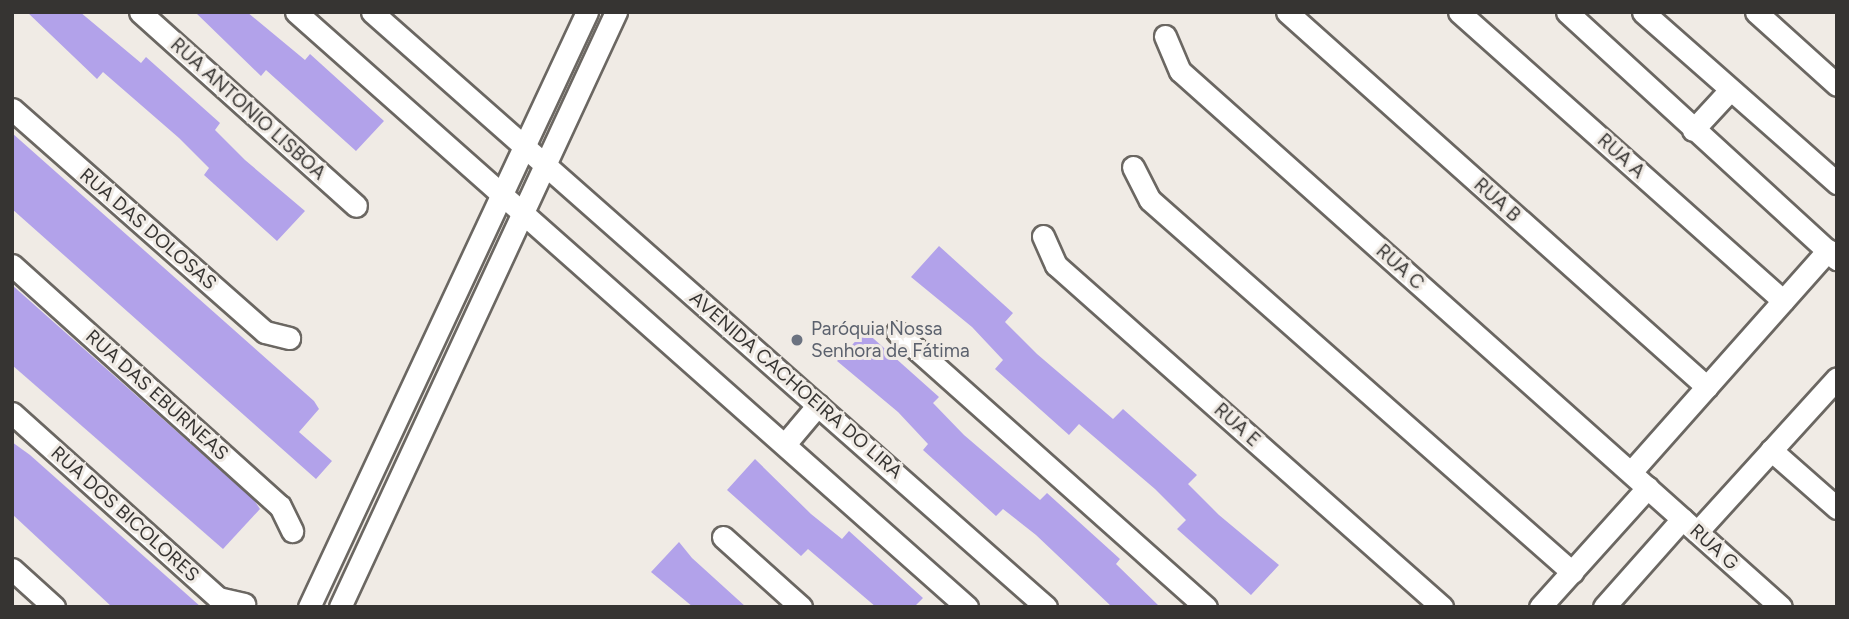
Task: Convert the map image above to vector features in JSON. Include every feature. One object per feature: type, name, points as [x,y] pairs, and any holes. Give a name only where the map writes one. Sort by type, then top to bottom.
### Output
[{"type":"street","name":"RUA ANTONIO LISBOA","points":[[140,12],[356,206]]},
{"type":"street","points":[[296,12],[967,607]]},
{"type":"street","name":"AVENIDA CACHOEIRA DO LIRA","points":[[372,12],[1046,607]]},
{"type":"street","points":[[309,607],[587,12]]},
{"type":"street","points":[[340,607],[616,12]]},
{"type":"street","name":"RUA B","points":[[1287,12],[1707,387]]},
{"type":"street","name":"RUA A","points":[[1459,12],[1783,301]]},
{"type":"street","points":[[1567,12],[1832,255],[1783,301],[1631,472]]},
{"type":"street","points":[[1643,12],[1729,91],[1837,183]]},
{"type":"street","points":[[1756,12],[1837,85]]},
{"type":"street","name":"RUA C","points":[[1165,36],[1180,71],[1648,487]]},
{"type":"street","points":[[1693,130],[1729,91]]},
{"type":"street","name":"RUA DAS DOLOSAS","points":[[12,109],[265,332],[289,338]]},
{"type":"street","points":[[1133,167],[1150,200],[1572,572]]},
{"type":"street","name":"RUA E","points":[[1043,236],[1056,265],[1442,607]]},
{"type":"street","name":"RUA DAS EBURNEAS","points":[[12,265],[281,506],[292,531]]},
{"type":"street","points":[[897,331],[1206,607]]},
{"type":"street","points":[[1608,605],[1771,450],[1837,378]]},
{"type":"street","points":[[785,444],[818,405]]},
{"type":"street","name":"RUA DOS BICOLORES","points":[[12,413],[218,598],[244,604]]},
{"type":"street","points":[[1771,450],[1837,508]]},
{"type":"street","points":[[1540,607],[1648,487]]},
{"type":"street","name":"RUA G","points":[[1648,487],[1781,607]]},
{"type":"street","points":[[723,537],[801,607]]},
{"type":"street","points":[[12,569],[54,607]]},
{"type":"building","points":[[27,12],[80,12],[141,63],[146,57],[220,123],[215,130],[245,160],[305,211],[277,241],[204,175],[209,168],[179,138],[103,72],[97,79]]},
{"type":"building","points":[[195,12],[247,12],[305,60],[310,54],[384,121],[356,151],[266,70],[261,76]]},
{"type":"building","points":[[12,133],[314,401],[319,409],[299,432],[332,461],[316,479],[12,209]]},
{"type":"building","points":[[939,246],[1013,313],[1005,322],[1037,354],[1113,419],[1123,409],[1197,475],[1188,484],[1219,515],[1279,565],[1251,595],[1177,529],[1186,520],[1155,489],[1079,424],[1069,435],[995,369],[1003,360],[972,327],[911,277]]},
{"type":"building","points":[[12,285],[254,500],[260,509],[223,549],[12,365]]},
{"type":"building","points":[[865,331],[939,397],[933,403],[964,435],[1040,500],[1047,493],[1120,559],[1116,564],[1160,607],[1112,607],[1036,535],[1003,509],[996,516],[923,450],[928,444],[898,412],[837,361]]},
{"type":"building","points":[[12,442],[201,607],[112,607],[12,514]]},
{"type":"building","points":[[755,459],[811,514],[842,539],[849,531],[923,598],[914,607],[876,607],[808,549],[801,556],[727,490]]},
{"type":"building","points":[[679,542],[692,558],[746,607],[693,607],[651,572]]},
{"type":"place","name":"Paróquia Nossa Senhora de Fátima","points":[[797,340]]}]
